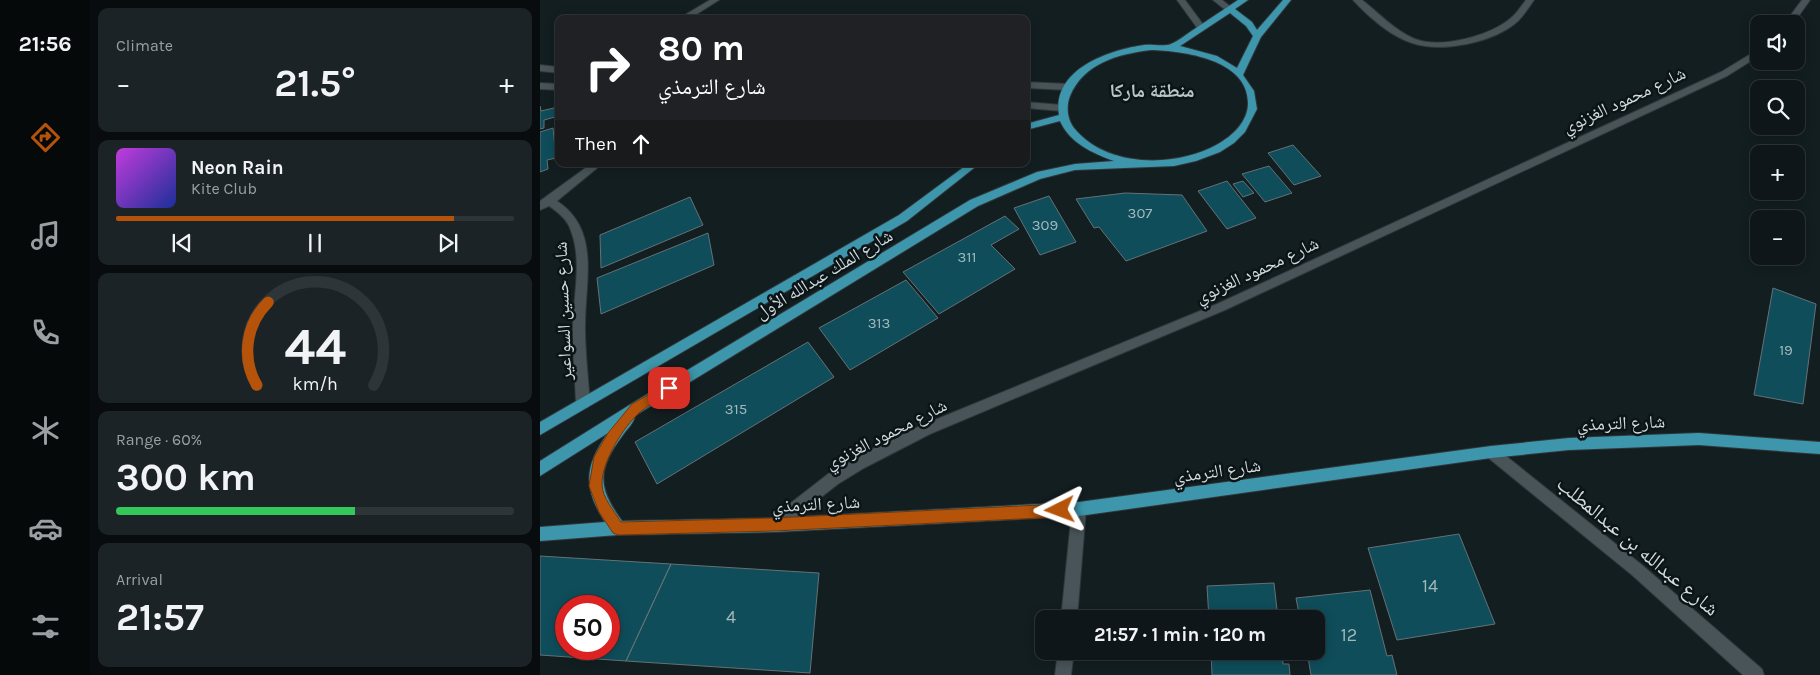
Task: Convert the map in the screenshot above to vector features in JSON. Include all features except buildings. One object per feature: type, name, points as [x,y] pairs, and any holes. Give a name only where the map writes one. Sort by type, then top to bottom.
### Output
[{"type":"main road","points":[[1173,47],[1244,0]]},
{"type":"main road","points":[[1239,74],[1257,36],[1287,0]]},
{"type":"main road","points":[[1231,10],[1248,24],[1257,36]]},
{"type":"main road","points":[[1173,47],[1211,56],[1227,64],[1239,74],[1249,88],[1253,103],[1250,119],[1239,134],[1222,147],[1199,157],[1173,162],[1145,163],[1114,157],[1083,143],[1070,131],[1063,112],[1068,87],[1078,74],[1092,63],[1110,55],[1130,50],[1173,47]]},
{"type":"main road","points":[[1030,125],[1063,112]]},
{"type":"main road","name":"شارع الملك عبدالله الأول","points":[[540,469],[636,408],[982,199],[1037,176],[1075,167],[1145,163]]},
{"type":"main road","name":"شارع الملك عبدالله الأول","points":[[540,429],[887,227],[940,191],[970,167]]},
{"type":"main road","points":[[618,528],[604,507],[595,486],[597,471],[601,457],[613,437],[636,408]]},
{"type":"main road","name":"شارع الترمذي","points":[[540,534],[618,528],[774,525],[1079,509],[1492,452],[1594,443],[1698,439],[1820,448]]},
{"type":"street","points":[[690,15],[716,0]]},
{"type":"street","points":[[1181,0],[1201,27]]},
{"type":"street","points":[[1217,0],[1231,10]]},
{"type":"street","points":[[1356,0],[1413,41],[1431,45],[1464,41],[1494,31],[1513,21],[1530,0]]},
{"type":"street","points":[[1795,15],[1806,0]]},
{"type":"street","name":"شارع محمود الغزنوي","points":[[774,525],[833,479],[925,430],[1221,307],[1724,74],[1750,58]]},
{"type":"street","points":[[540,68],[555,70]]},
{"type":"street","points":[[1030,85],[1068,87]]},
{"type":"street","points":[[540,86],[555,87]]},
{"type":"street","points":[[1030,107],[1063,112]]},
{"type":"street","points":[[545,203],[593,167]]},
{"type":"street","name":"شارع حسين السواعير","points":[[545,203],[563,209],[572,219],[578,234],[582,270],[579,324],[583,403]]},
{"type":"street","name":"شارع عبدالله بن عبدالمطلب","points":[[1492,452],[1637,570],[1756,675]]},
{"type":"street","points":[[1070,610],[1079,509]]},
{"type":"street","points":[[1063,675],[1065,660]]},
{"type":"district","name":"منطقة ماركا","points":[[1152,91]]},
{"type":"route","points":[[669,388],[636,408],[613,437],[601,457],[595,486],[604,507],[618,528],[774,525],[1060,510]]}]
